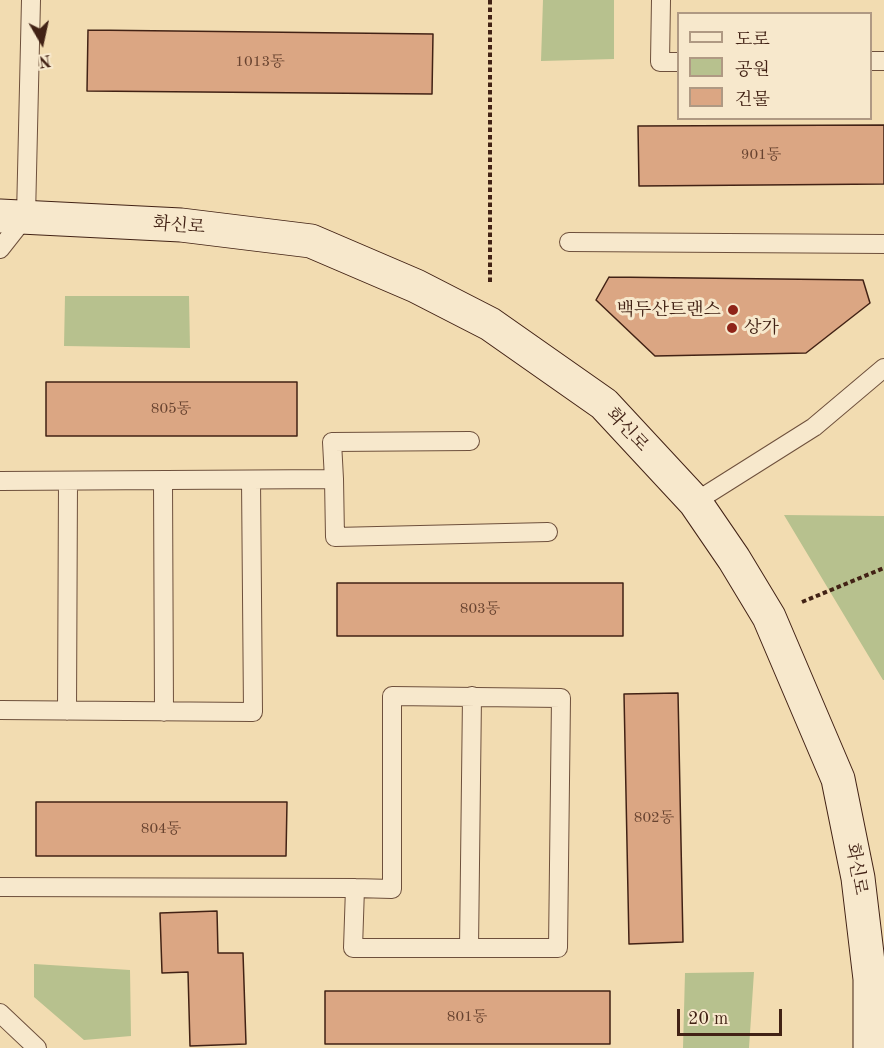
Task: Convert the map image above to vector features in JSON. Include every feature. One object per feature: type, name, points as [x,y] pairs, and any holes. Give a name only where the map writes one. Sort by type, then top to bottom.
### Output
[{"type":"main road","name":"화신로","points":[[13,216],[181,225],[311,241],[416,286],[490,324],[604,404],[695,502],[734,559],[769,617],[838,779],[860,889],[870,979],[870,1048]]},
{"type":"lane","points":[[0,249],[13,216],[31,0]]},
{"type":"lane","points":[[661,0],[660,62],[677,62]]},
{"type":"lane","points":[[569,242],[884,244]]},
{"type":"lane","points":[[695,502],[814,427],[884,368]]},
{"type":"lane","points":[[470,441],[332,442],[335,537],[548,532]]},
{"type":"lane","points":[[0,710],[253,712],[251,480]]},
{"type":"lane","points":[[0,481],[334,480]]},
{"type":"lane","points":[[67,711],[68,481]]},
{"type":"lane","points":[[163,481],[164,711]]},
{"type":"lane","points":[[0,887],[355,888],[392,889],[392,696],[561,698],[558,948],[353,948],[355,888]]},
{"type":"lane","points":[[469,948],[472,696]]},
{"type":"lane","points":[[0,1013],[37,1048]]},
{"type":"path","points":[[490,0],[490,283]]},
{"type":"path","points":[[802,602],[884,568]]},
{"type":"green space","points":[[543,0],[614,0],[614,59],[541,61]]},
{"type":"green space","points":[[65,296],[189,296],[190,348],[64,346]]},
{"type":"green space","points":[[784,515],[884,516],[884,680],[883,680]]},
{"type":"green space","points":[[34,964],[130,970],[131,1036],[84,1040],[34,997]]},
{"type":"green space","points":[[754,972],[749,1048],[683,1048],[685,973]]},
{"type":"building","points":[[88,30],[433,34],[432,94],[87,91]]},
{"type":"building","points":[[884,125],[884,184],[639,186],[638,126]]},
{"type":"building","name":"상가","points":[[609,277],[863,280],[870,303],[806,353],[655,356],[596,300]]},
{"type":"building","points":[[46,382],[297,382],[297,436],[46,436]]},
{"type":"building","points":[[337,583],[623,583],[623,636],[337,636]]},
{"type":"building","points":[[678,693],[683,942],[629,944],[624,694]]},
{"type":"building","points":[[36,802],[287,802],[286,856],[36,856]]},
{"type":"building","points":[[217,911],[218,953],[243,953],[246,1044],[190,1046],[188,972],[162,973],[160,913]]},
{"type":"building","points":[[325,991],[610,991],[610,1044],[325,1044]]},
{"type":"place","name":"백두산트랜스","points":[[733,310]]},
{"type":"place","name":"상가","points":[[732,328]]}]
